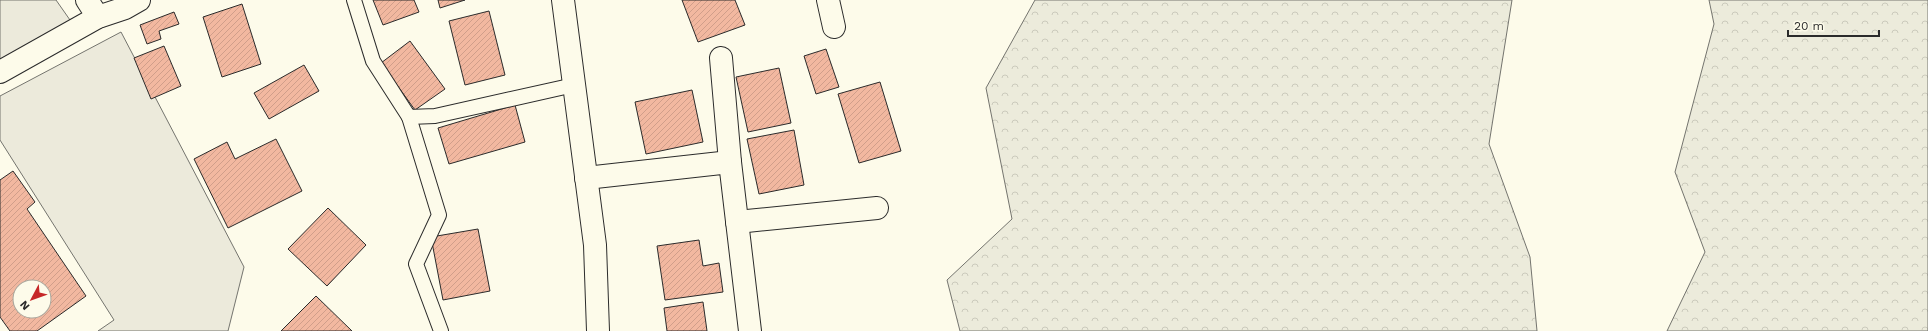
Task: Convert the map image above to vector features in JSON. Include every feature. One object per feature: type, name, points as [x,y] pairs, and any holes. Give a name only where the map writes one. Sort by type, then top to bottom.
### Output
[{"type":"street","points":[[0,72],[93,9],[125,8],[139,0]]},
{"type":"street","points":[[562,0],[595,245],[598,331]]},
{"type":"street","points":[[828,0],[834,27]]},
{"type":"street","points":[[721,58],[730,162],[750,331]]},
{"type":"street","points":[[586,178],[730,162]]},
{"type":"street","points":[[737,222],[877,208]]},
{"type":"lane","points":[[354,0],[373,61],[409,117],[439,216],[416,264],[441,331]]},
{"type":"lane","points":[[409,117],[435,116],[574,85]]},
{"type":"green space","points":[[1035,0],[1512,0],[1489,144],[1530,257],[1537,331],[960,331],[947,280],[1012,219],[986,88]]},
{"type":"green space","points":[[1709,0],[1928,0],[1928,331],[1667,331],[1705,252],[1675,172],[1714,24]]},
{"type":"shaded area","points":[[0,0],[56,0],[70,20],[0,64]]},
{"type":"shaded area","points":[[121,32],[244,267],[228,331],[98,331],[114,320],[0,140],[0,96]]},
{"type":"building","points":[[373,0],[414,0],[419,12],[383,25]]},
{"type":"building","points":[[438,0],[465,0],[440,8]]},
{"type":"building","points":[[682,0],[735,0],[745,25],[698,42]]},
{"type":"building","points":[[242,4],[261,64],[222,77],[203,17]]},
{"type":"building","points":[[489,11],[505,75],[465,85],[449,21]]},
{"type":"building","points":[[174,12],[179,24],[159,31],[161,39],[147,44],[140,25]]},
{"type":"building","points":[[410,41],[445,89],[415,110],[381,63]]},
{"type":"building","points":[[164,46],[181,86],[151,99],[134,58]]},
{"type":"building","points":[[826,49],[839,87],[816,94],[804,56]]},
{"type":"building","points":[[304,65],[319,91],[269,119],[254,93]]},
{"type":"building","points":[[779,68],[791,123],[748,132],[736,77]]},
{"type":"building","points":[[880,82],[901,151],[859,163],[838,94]]},
{"type":"building","points":[[692,90],[703,142],[646,154],[635,102]]},
{"type":"building","points":[[515,105],[525,142],[449,164],[438,128]]},
{"type":"building","points":[[794,130],[804,185],[759,194],[747,139]]},
{"type":"building","points":[[276,139],[302,191],[228,228],[194,159],[227,142],[235,159]]},
{"type":"building","points":[[13,171],[35,202],[27,209],[86,296],[37,331],[10,331],[0,317],[0,180]]},
{"type":"building","points":[[328,208],[366,245],[327,286],[288,249]]},
{"type":"building","points":[[478,229],[490,291],[443,300],[431,237]]},
{"type":"building","points":[[699,240],[703,266],[719,263],[723,292],[665,300],[657,246]]},
{"type":"building","points":[[316,296],[352,331],[281,331]]},
{"type":"building","points":[[703,302],[707,331],[667,331],[664,308]]}]
